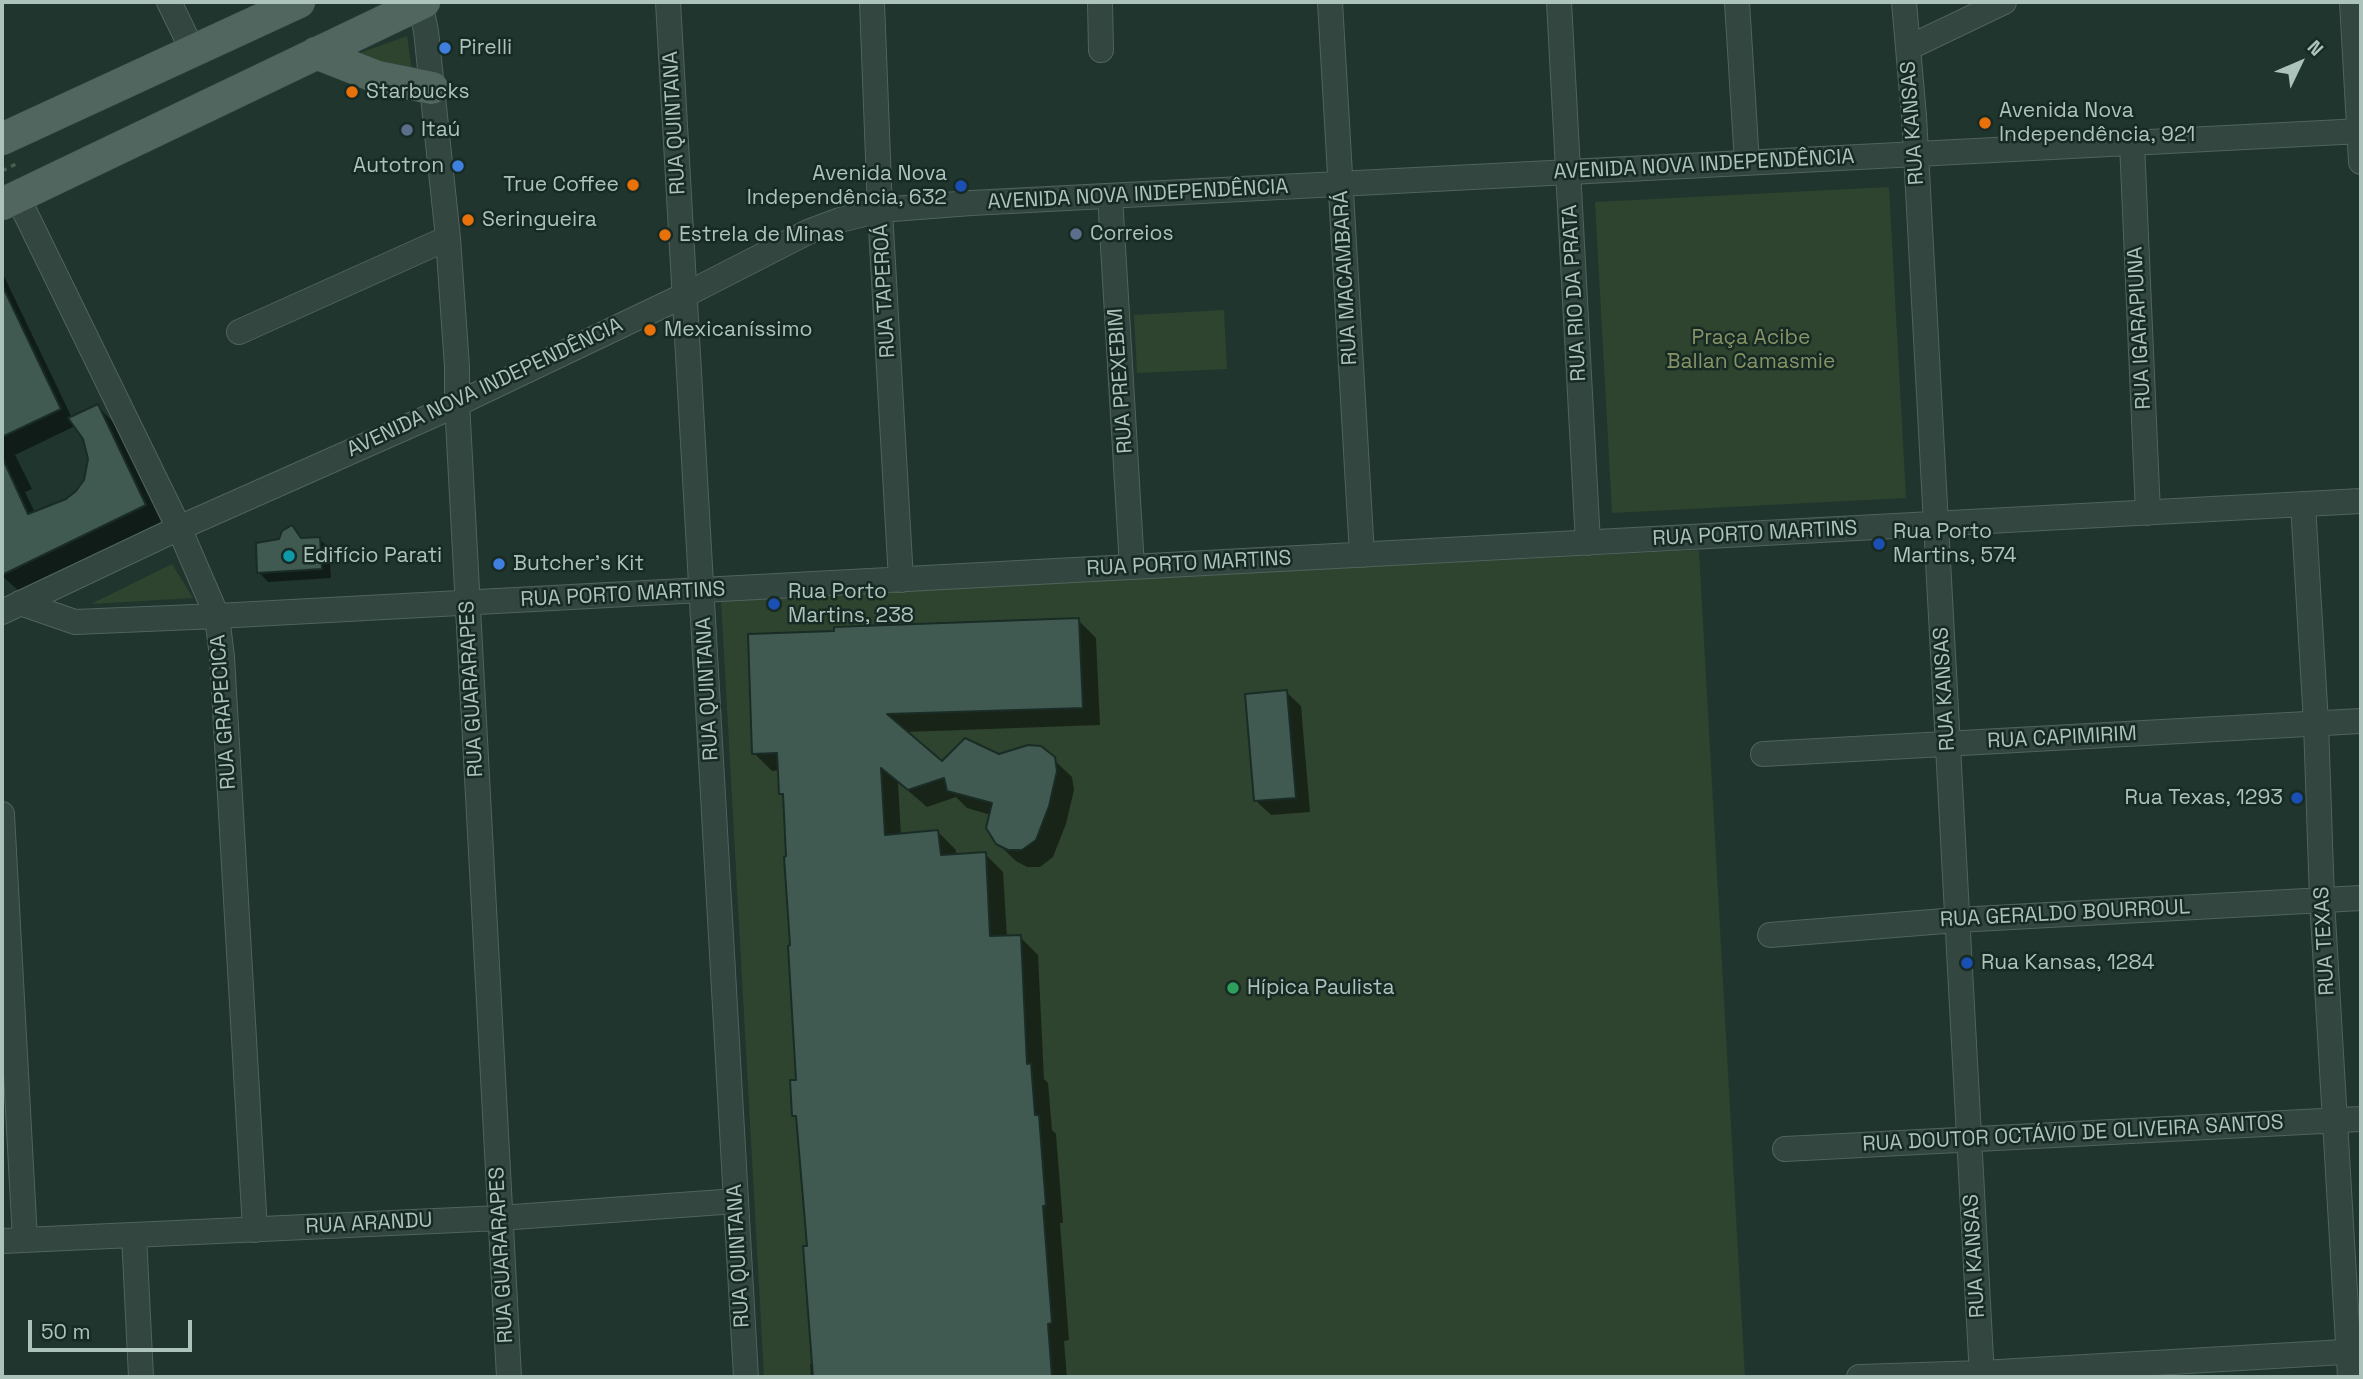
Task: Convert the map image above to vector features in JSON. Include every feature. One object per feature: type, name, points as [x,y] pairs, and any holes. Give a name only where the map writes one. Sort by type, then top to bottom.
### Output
[{"type":"main road","points":[[2,139],[299,2]]},
{"type":"main road","points":[[9,200],[422,2]]},
{"type":"main road","points":[[316,53],[377,77],[432,88]]},
{"type":"street","points":[[169,2],[193,51]]},
{"type":"street","name":"RUA GUARARAPES","points":[[422,2],[449,238],[509,1377]]},
{"type":"street","name":"RUA QUINTANA","points":[[668,2],[746,1377]]},
{"type":"street","name":"RUA TAPEROÁ","points":[[872,2],[880,210],[901,580]]},
{"type":"street","points":[[1100,2],[1101,50]]},
{"type":"street","name":"RUA MACAMBARÁ","points":[[1330,2],[1362,555]]},
{"type":"street","name":"RUA RIO DA PRATA","points":[[1559,2],[1588,543]]},
{"type":"street","points":[[1737,2],[1747,163]]},
{"type":"street","name":"RUA KANSAS","points":[[1905,2],[1914,116],[1982,1375]]},
{"type":"street","points":[[1908,48],[2004,2]]},
{"type":"street","points":[[2352,2],[2361,162]]},
{"type":"street","name":"AVENIDA NOVA INDEPENDÊNCIA","points":[[11,607],[685,295],[807,232],[880,210],[1569,171],[2360,131]]},
{"type":"street","name":"RUA IGARAPIUNA","points":[[2132,143],[2148,513]]},
{"type":"street","name":"RUA PREXEBIM","points":[[1110,196],[1132,567]]},
{"type":"street","name":"RUA GRAPECICA","points":[[9,200],[179,528],[217,617],[223,671],[255,1230]]},
{"type":"street","points":[[239,332],[449,238]]},
{"type":"street","name":"RUA PORTO MARTINS","points":[[11,607],[75,622],[217,617],[2361,501]]},
{"type":"street","name":"RUA TEXAS","points":[[2303,504],[2316,723],[2322,900],[2355,1352],[2350,1377]]},
{"type":"street","name":"RUA CAPIMIRIM","points":[[1763,754],[2361,721]]},
{"type":"street","points":[[2,814],[13,1241]]},
{"type":"street","name":"RUA GERALDO BOURROUL","points":[[1770,935],[1957,920],[2361,898]]},
{"type":"street","name":"RUA DOUTOR OCTÁVIO DE OLIVEIRA SANTOS","points":[[1785,1149],[2361,1119]]},
{"type":"street","name":"RUA ARANDU","points":[[13,1241],[500,1218],[736,1201]]},
{"type":"street","points":[[134,1235],[141,1377]]},
{"type":"street","points":[[1859,1377],[1982,1375],[2355,1352]]},
{"type":"green space","points":[[407,36],[413,78],[354,55]]},
{"type":"green space","name":"Praça Acibe Ballan Camasmie","points":[[1889,187],[1906,498],[1612,513],[1595,202]]},
{"type":"green space","points":[[1224,310],[1227,369],[1137,373],[1134,315]]},
{"type":"green space","name":"Hípica Paulista","points":[[1699,550],[1745,1377],[764,1377],[721,599]]},
{"type":"green space","points":[[172,564],[193,598],[91,604]]},
{"type":"building","points":[[2,285],[61,409],[2,437]]},
{"type":"building","points":[[98,404],[146,505],[2,575],[2,457],[28,514],[66,499],[84,480],[88,459],[83,439],[68,418]]},
{"type":"building","name":"Edifício Parati","points":[[292,525],[301,538],[320,537],[322,569],[257,573],[256,543],[279,539],[282,531]]},
{"type":"building","points":[[1079,618],[1083,708],[887,714],[942,761],[965,738],[999,754],[1028,745],[1041,746],[1055,757],[1057,771],[1049,806],[1036,840],[1022,850],[1008,850],[996,844],[986,828],[992,803],[947,791],[944,778],[908,790],[881,768],[885,835],[938,830],[941,855],[986,852],[990,936],[1021,935],[1027,1064],[1031,1063],[1035,1115],[1039,1115],[1046,1206],[1043,1206],[1052,1323],[1048,1324],[1052,1377],[813,1377],[803,1246],[807,1246],[796,1116],[792,1116],[790,1080],[796,1080],[783,794],[779,794],[777,753],[752,754],[748,634],[834,631],[834,627]]},
{"type":"building","points":[[1287,690],[1296,798],[1254,801],[1245,694]]},
{"type":"place","name":"Pirelli","points":[[445,48]]},
{"type":"place","name":"Starbucks","points":[[352,92]]},
{"type":"place","name":"Avenida Nova Independência, 921","points":[[1985,123]]},
{"type":"place","name":"Itaú","points":[[407,130]]},
{"type":"place","name":"Autotron","points":[[458,166]]},
{"type":"place","name":"True Coffee","points":[[633,185]]},
{"type":"place","name":"Avenida Nova Independência, 632","points":[[961,186]]},
{"type":"place","name":"Seringueira","points":[[468,220]]},
{"type":"place","name":"Correios","points":[[1076,234]]},
{"type":"place","name":"Estrela de Minas","points":[[665,235]]},
{"type":"place","name":"Mexicaníssimo","points":[[650,330]]},
{"type":"place","name":"Rua Porto Martins, 574","points":[[1879,544]]},
{"type":"place","name":"Edifício Parati","points":[[289,556]]},
{"type":"place","name":"Butcher's Kit","points":[[499,564]]},
{"type":"place","name":"Rua Porto Martins, 238","points":[[774,604]]},
{"type":"place","name":"Rua Texas, 1293","points":[[2297,798]]},
{"type":"place","name":"Rua Kansas, 1284","points":[[1967,963]]},
{"type":"place","name":"Hípica Paulista","points":[[1233,988]]}]
